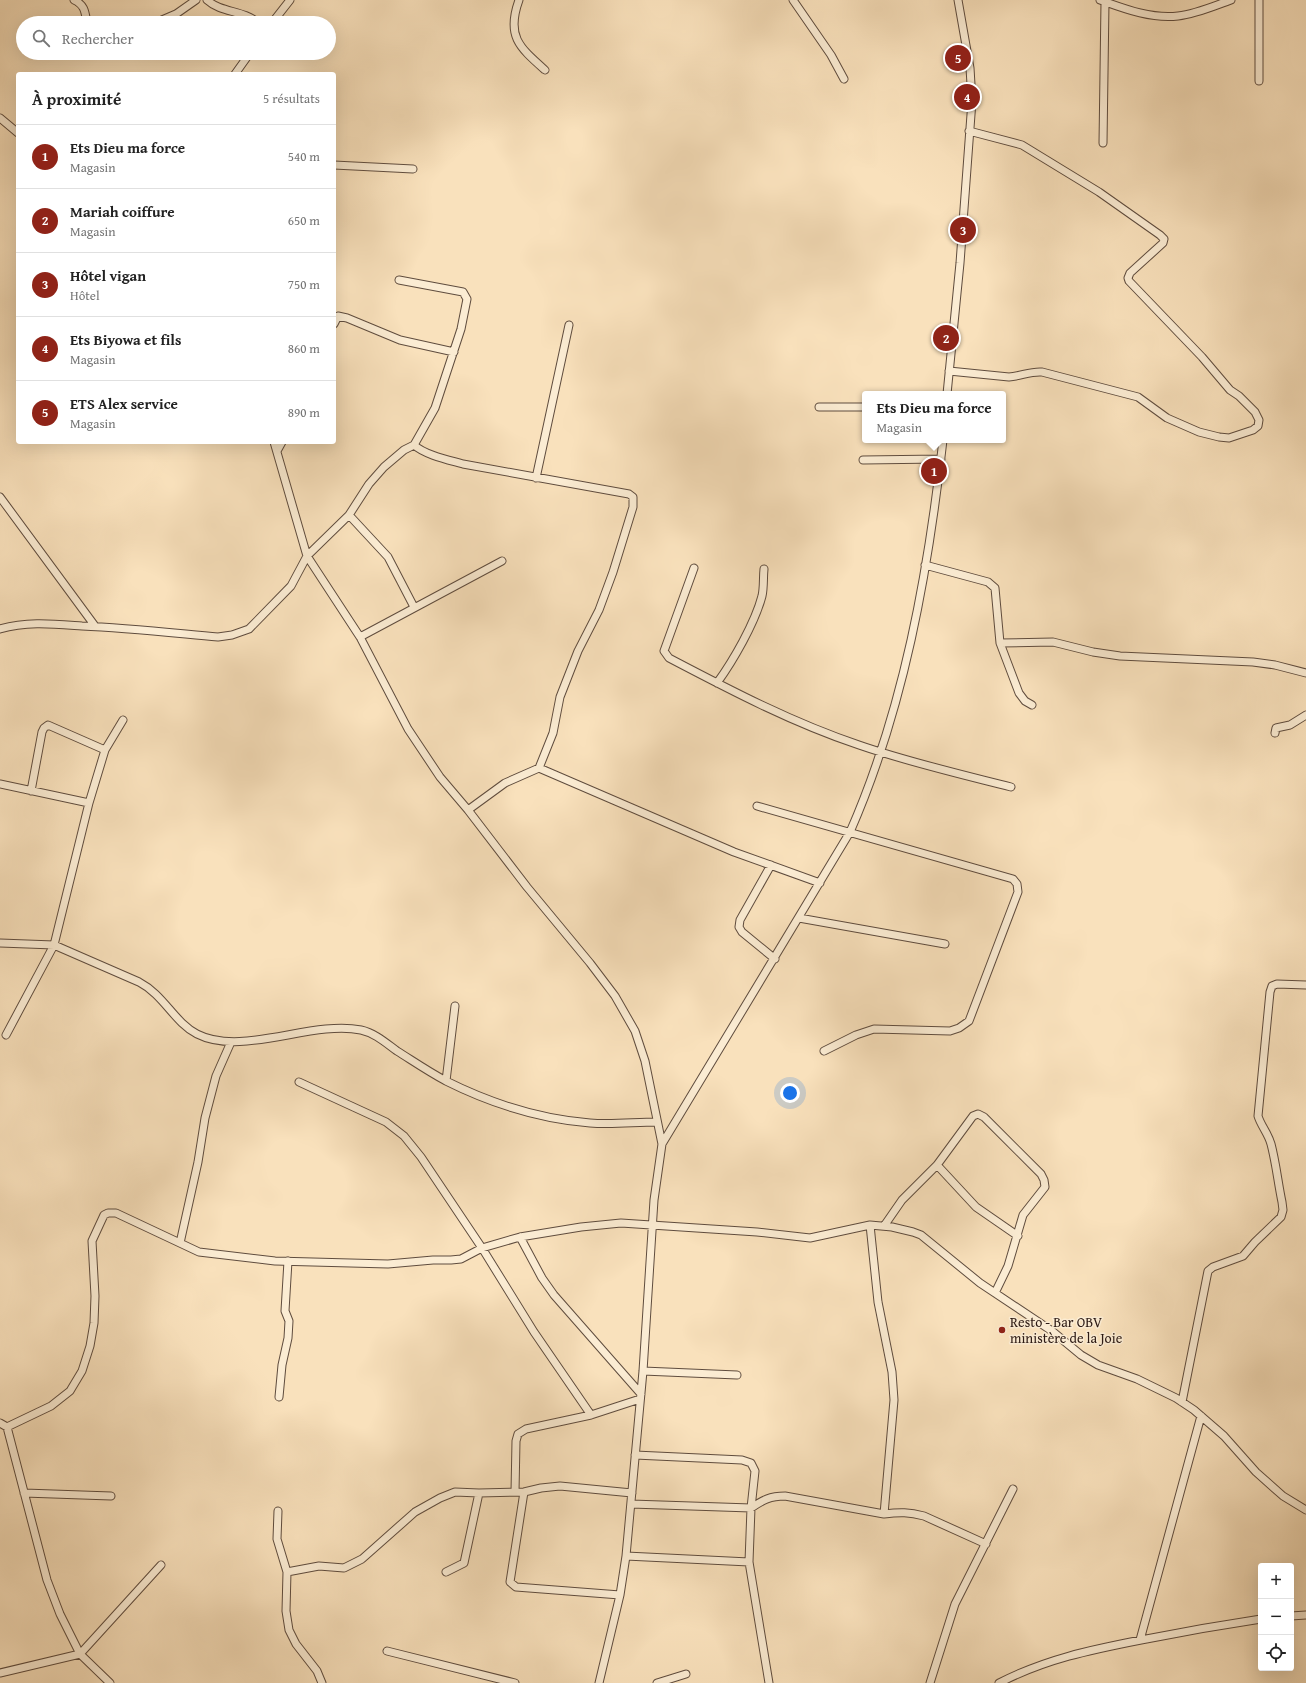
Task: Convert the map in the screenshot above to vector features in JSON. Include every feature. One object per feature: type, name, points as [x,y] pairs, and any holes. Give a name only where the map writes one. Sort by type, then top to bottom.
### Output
[{"type":"street","points":[[74,0],[85,8],[86,16]]},
{"type":"street","points":[[171,16],[196,0]]},
{"type":"street","points":[[207,0],[249,16]]},
{"type":"street","points":[[277,16],[290,0]]},
{"type":"street","points":[[519,0],[514,15],[515,34],[525,52],[545,70]]},
{"type":"street","points":[[793,0],[831,56],[844,79]]},
{"type":"street","points":[[947,391],[960,263],[972,85],[958,0]]},
{"type":"street","points":[[1102,143],[1102,1],[1140,13],[1165,17],[1186,14],[1231,0]]},
{"type":"street","points":[[1259,0],[1259,81]]},
{"type":"street","points":[[236,72],[245,60]]},
{"type":"street","points":[[0,118],[16,131]]},
{"type":"street","points":[[949,371],[1009,377],[1042,372],[1138,397],[1167,418],[1199,432],[1219,437],[1230,438],[1253,430],[1258,426],[1259,420],[1254,412],[1239,396],[1230,390],[1202,357],[1129,281],[1128,278],[1130,273],[1163,243],[1164,239],[1099,192],[1022,145],[969,131]]},
{"type":"street","points":[[336,165],[413,169]]},
{"type":"street","points":[[0,629],[35,623],[95,626],[218,637],[232,635],[249,629],[291,586],[307,556],[349,515],[369,484],[384,467],[393,457],[414,445],[435,408],[462,329],[467,299],[463,292],[399,280]]},
{"type":"street","points":[[336,320],[338,316],[347,318],[400,340],[454,352]]},
{"type":"street","points":[[536,478],[569,325]]},
{"type":"street","points":[[819,407],[862,407]]},
{"type":"street","points":[[599,1683],[620,1595],[626,1556],[641,1397],[654,1200],[662,1144],[850,832],[867,793],[881,752],[910,645],[925,565],[943,443]]},
{"type":"street","points":[[275,444],[307,556],[360,637],[408,728],[440,777],[468,810],[527,887],[590,963],[615,996],[635,1031],[645,1061],[656,1122],[662,1144]]},
{"type":"street","points":[[277,451],[281,444]]},
{"type":"street","points":[[414,445],[417,448],[439,457],[463,464],[629,494],[633,497],[633,506],[613,572],[599,610],[578,651],[560,697],[553,733],[539,768],[505,783],[468,810]]},
{"type":"street","points":[[863,460],[941,459]]},
{"type":"street","points":[[0,497],[95,626]]},
{"type":"street","points":[[349,515],[388,557],[414,607]]},
{"type":"street","points":[[360,637],[502,561]]},
{"type":"street","points":[[925,565],[988,582],[995,588],[1000,643],[1019,693],[1025,701],[1032,705]]},
{"type":"street","points":[[694,568],[664,651],[669,658],[717,683],[820,731],[881,752],[1011,787]]},
{"type":"street","points":[[717,683],[751,625],[762,596],[764,569]]},
{"type":"street","points":[[1000,643],[1053,642],[1093,652],[1120,656],[1253,662],[1275,665],[1306,673]]},
{"type":"street","points":[[1275,733],[1276,728],[1290,725],[1306,715]]},
{"type":"street","points":[[6,1035],[54,945],[89,803],[105,750],[122,720]]},
{"type":"street","points":[[31,790],[42,732],[48,725],[105,750]]},
{"type":"street","points":[[539,768],[720,846],[820,883]]},
{"type":"street","points":[[0,784],[89,803]]},
{"type":"street","points":[[757,806],[1013,879],[1017,884],[1018,892],[969,1021],[959,1028],[950,1031],[874,1029],[865,1031],[824,1051]]},
{"type":"street","points":[[771,865],[740,920],[739,927],[742,932],[774,959]]},
{"type":"street","points":[[799,918],[945,944]]},
{"type":"street","points":[[0,943],[54,945],[148,987],[158,995],[185,1025],[197,1034],[209,1038],[231,1042],[339,1028],[362,1030],[376,1036],[446,1081],[477,1095],[515,1108],[550,1117],[591,1123],[656,1122]]},
{"type":"street","points":[[1182,1402],[1208,1271],[1213,1267],[1243,1256],[1281,1217],[1282,1202],[1271,1143],[1260,1124],[1258,1116],[1270,992],[1272,986],[1277,984],[1306,984]]},
{"type":"street","points":[[446,1081],[455,1006]]},
{"type":"street","points":[[180,1244],[198,1162],[204,1118],[216,1076],[231,1042]]},
{"type":"street","points":[[299,1082],[386,1122],[404,1136],[421,1157],[482,1248],[534,1332],[591,1415]]},
{"type":"street","points":[[884,1226],[902,1200],[937,1165],[973,1116],[978,1114],[984,1117],[1041,1174],[1045,1187],[1023,1215],[1008,1266],[995,1293]]},
{"type":"street","points":[[937,1165],[976,1207],[1018,1236]]},
{"type":"street","points":[[7,1427],[51,1406],[70,1391],[82,1371],[90,1346],[94,1323],[95,1296],[92,1241],[104,1215],[108,1213],[116,1213],[199,1252],[253,1259],[388,1264],[461,1259],[482,1248],[520,1237],[581,1227],[621,1223],[757,1232],[810,1238],[870,1225],[884,1226],[921,1235],[980,1283],[1052,1331],[1081,1355],[1098,1365],[1137,1379],[1182,1402],[1224,1436],[1256,1472],[1284,1496],[1306,1510]]},
{"type":"street","points":[[870,1225],[878,1302],[892,1372],[894,1400],[884,1514]]},
{"type":"street","points":[[520,1237],[542,1278],[554,1295],[641,1397]]},
{"type":"street","points":[[279,1397],[279,1383],[288,1338],[289,1321],[286,1311],[288,1261]]},
{"type":"street","points":[[643,1371],[737,1375]]},
{"type":"street","points":[[515,1492],[516,1441],[518,1434],[526,1429],[591,1415],[641,1397]]},
{"type":"street","points":[[1140,1640],[1201,1416]]},
{"type":"street","points":[[0,1423],[7,1427],[47,1580],[60,1614],[80,1654],[110,1683]]},
{"type":"street","points":[[635,1455],[742,1460],[751,1463],[755,1471],[751,1508],[749,1562],[768,1683]]},
{"type":"street","points":[[287,1572],[319,1566],[344,1568],[362,1559],[416,1512],[440,1498],[455,1492],[524,1492],[560,1486],[632,1493]]},
{"type":"street","points":[[930,1683],[955,1604],[1013,1489]]},
{"type":"street","points":[[524,1492],[510,1582],[516,1587],[620,1595]]},
{"type":"street","points":[[24,1493],[111,1496]]},
{"type":"street","points":[[446,1572],[464,1563],[479,1493]]},
{"type":"street","points":[[631,1504],[751,1508],[763,1499],[773,1496],[785,1496],[884,1514],[900,1512],[924,1516],[986,1544]]},
{"type":"street","points":[[278,1511],[277,1539],[287,1572],[286,1611],[289,1630],[296,1644],[317,1671],[322,1683]]},
{"type":"street","points":[[626,1556],[749,1562]]},
{"type":"street","points":[[0,1673],[80,1654],[161,1565]]},
{"type":"street","points":[[1294,1616],[1306,1615]]},
{"type":"street","points":[[999,1683],[1056,1658],[1091,1649],[1193,1629],[1258,1620]]},
{"type":"street","points":[[387,1651],[515,1683]]},
{"type":"street","points":[[658,1683],[686,1674]]},
{"type":"place","name":"ETS Alex service","points":[[958,58]]},
{"type":"place","name":"Ets Biyowa et fils","points":[[967,97]]},
{"type":"place","name":"Hôtel vigan","points":[[963,230]]},
{"type":"place","name":"Mariah coiffure","points":[[946,338]]},
{"type":"place","name":"Ets Dieu ma force","points":[[934,471]]},
{"type":"place","name":"Resto - Bar OBV ministère de la Joie","points":[[1002,1330]]}]
